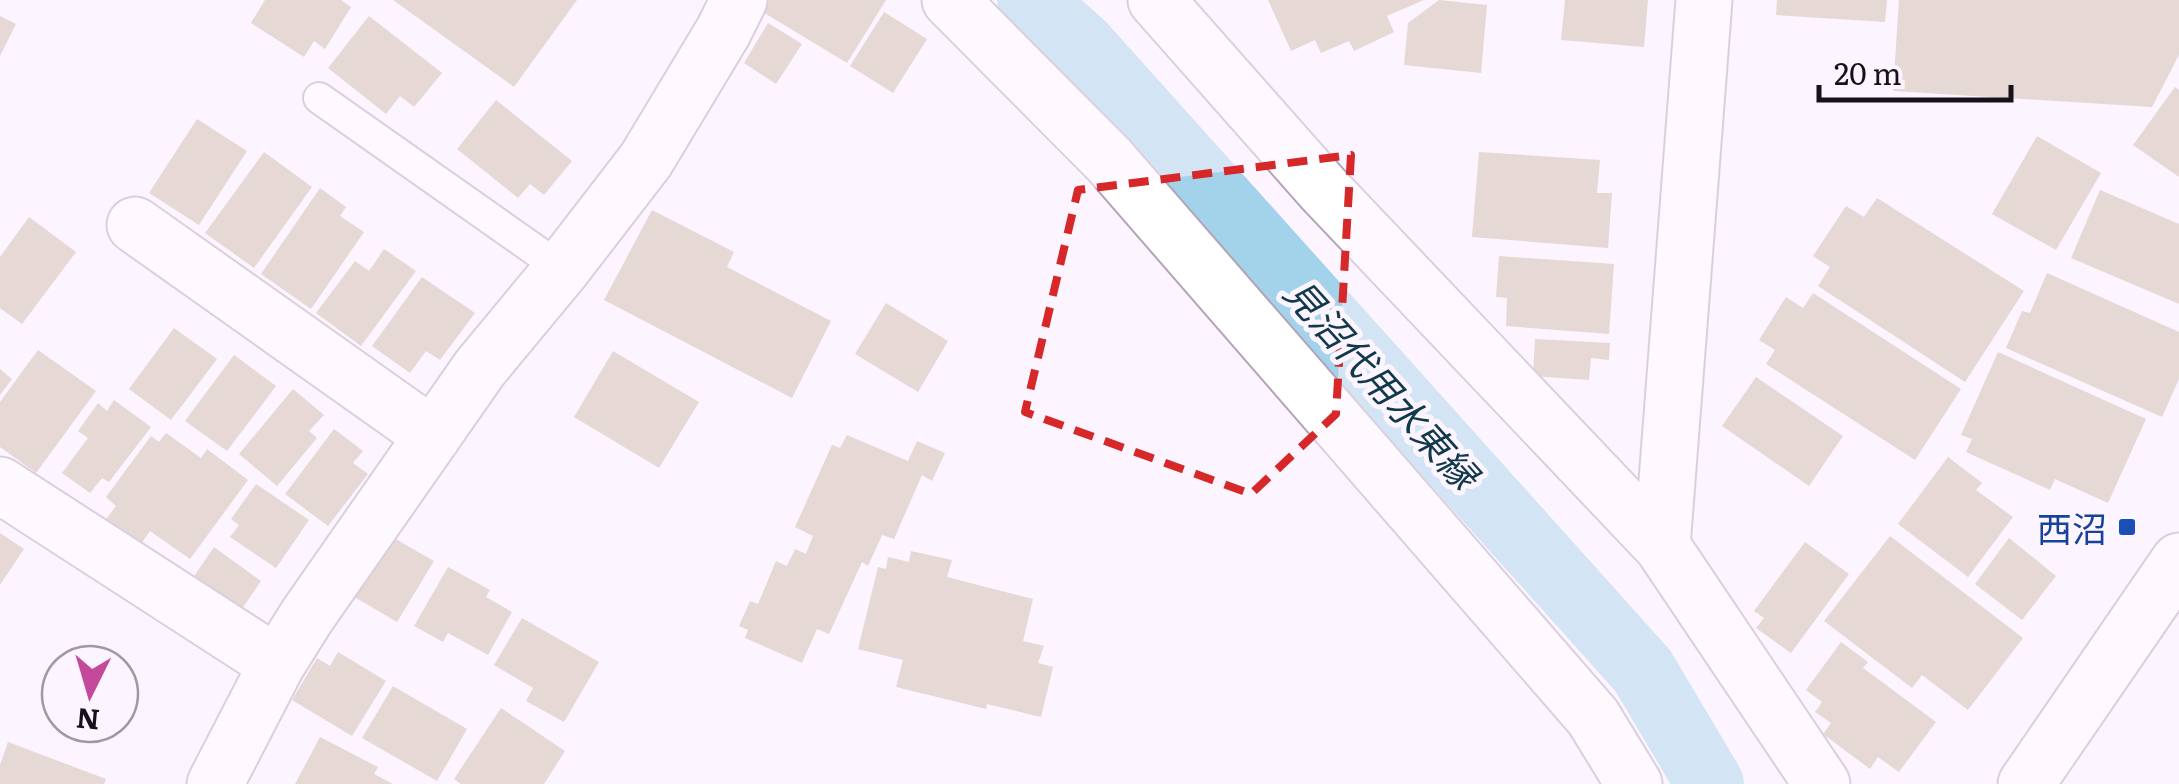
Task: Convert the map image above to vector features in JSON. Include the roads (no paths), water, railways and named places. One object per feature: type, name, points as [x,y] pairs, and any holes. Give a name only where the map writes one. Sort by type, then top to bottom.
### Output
[{"type":"street","points":[[215,784],[276,664],[480,368],[646,160],[739,0]]},
{"type":"street","points":[[950,0],[1122,174],[1592,717],[1634,784]]},
{"type":"street","points":[[1156,0],[1323,190],[1662,546],[1822,784]]},
{"type":"street","points":[[1662,546],[1704,0]]},
{"type":"street","points":[[134,224],[432,436]]},
{"type":"street","points":[[0,485],[276,664]]},
{"type":"street","points":[[2026,784],[2179,560]]},
{"type":"lane","points":[[319,98],[562,270]]},
{"type":"waterway","name":"見沼代用水東縁","points":[[1031,0],[1082,46],[1643,671],[1710,784]]},
{"type":"place","name":"西沼","points":[[2127,527]]}]
